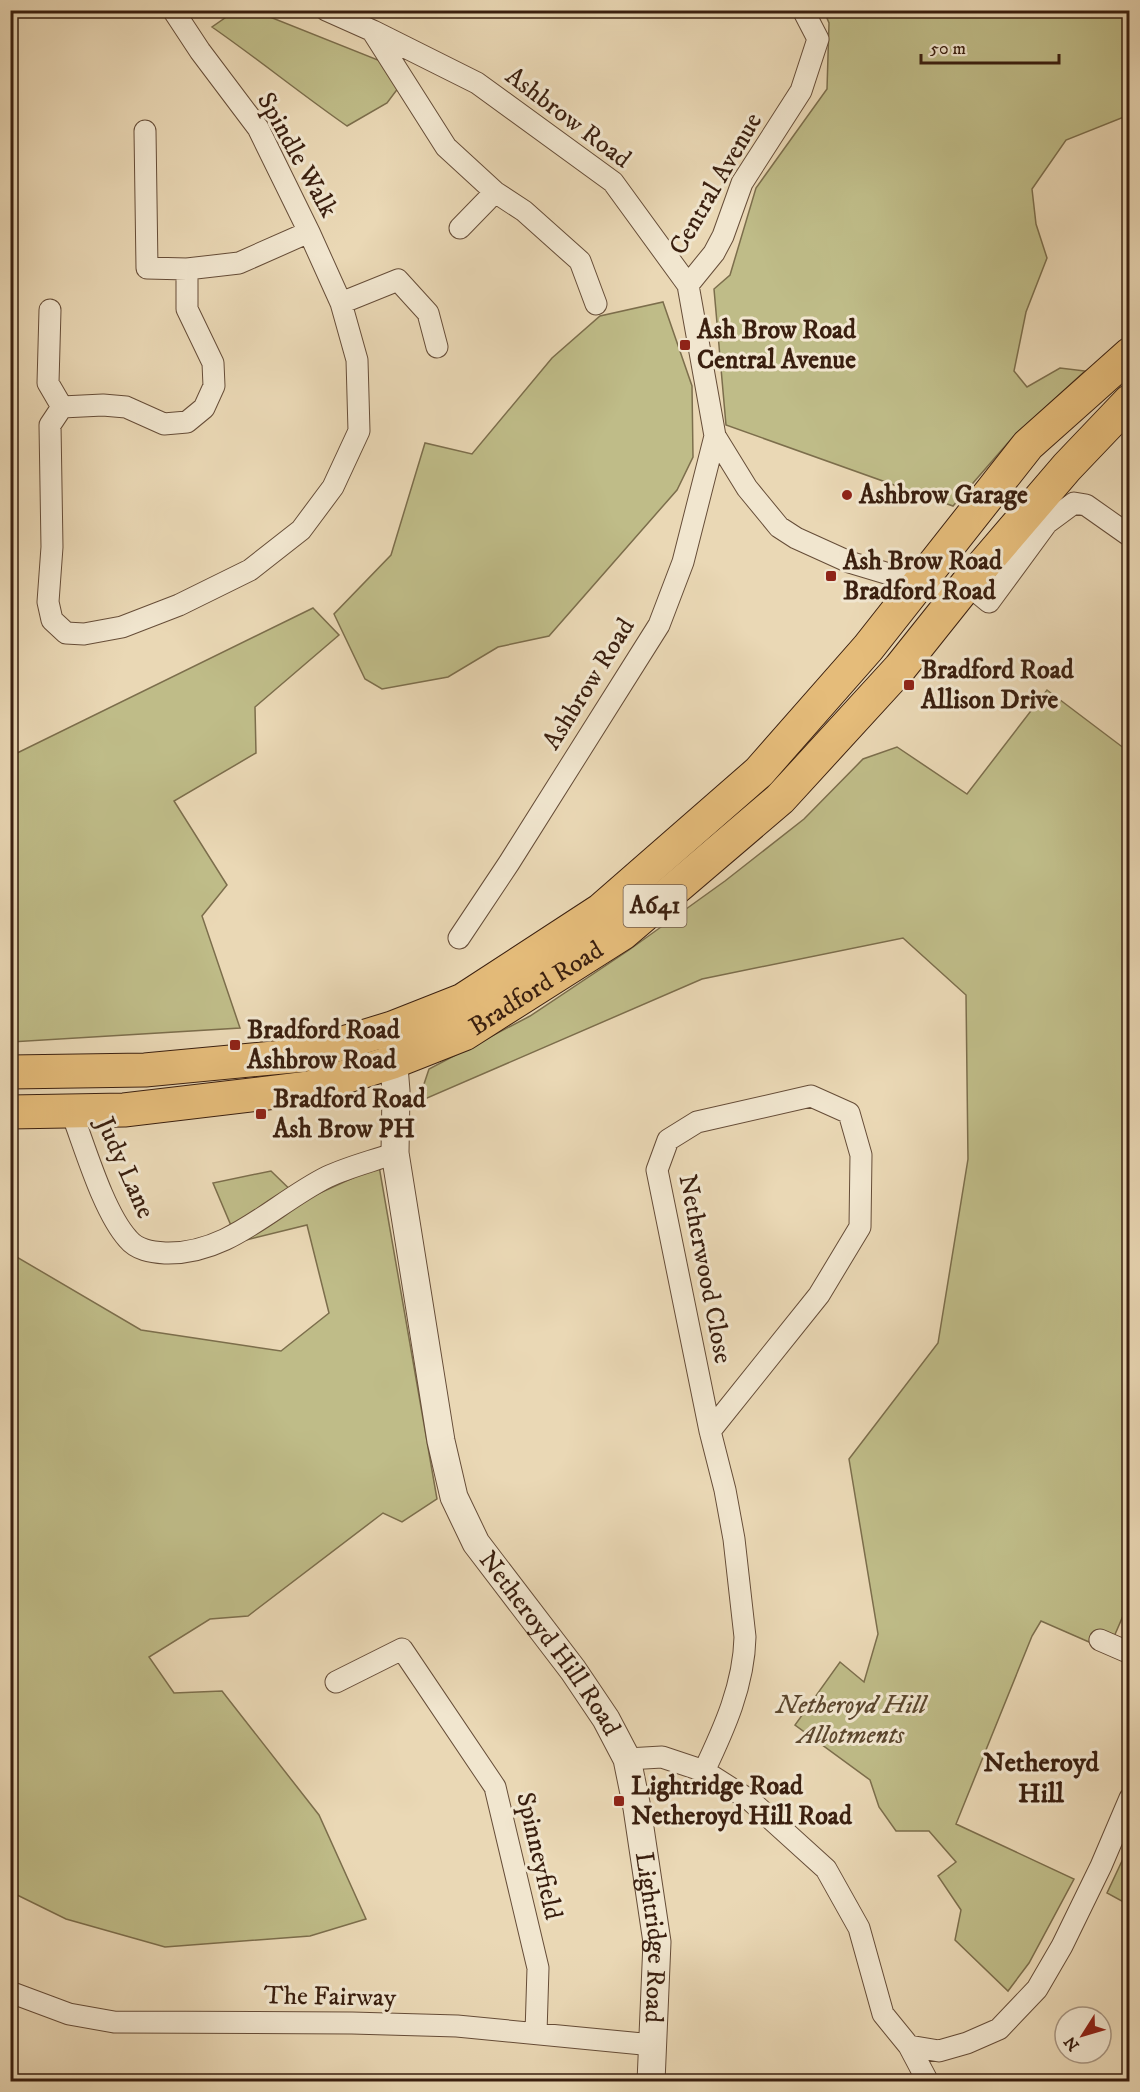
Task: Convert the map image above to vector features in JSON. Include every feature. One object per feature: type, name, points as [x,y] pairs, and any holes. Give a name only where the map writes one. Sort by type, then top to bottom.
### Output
[{"type":"main road","name":"A641","points":[[919,583],[1028,445],[1130,354]]},
{"type":"main road","name":"Bradford Road","points":[[10,1112],[124,1110],[309,1088],[393,1062],[464,1034],[623,933],[780,798],[900,668],[1067,467],[1130,402]]},
{"type":"main road","name":"Bradford Road","points":[[10,1072],[145,1070],[304,1055],[392,1028],[463,1000],[601,910],[759,772],[868,648],[919,583]]},
{"type":"main road","points":[[304,1055],[309,1088]]},
{"type":"street","name":"Spindle Walk","points":[[62,407],[50,425],[51,547],[48,602],[52,620],[66,633],[84,634],[122,627],[179,605],[250,570],[301,530],[333,487],[359,431],[357,360],[342,303],[258,128],[200,51],[173,10]]},
{"type":"street","name":"Ashbrow Road","points":[[326,10],[477,83],[613,182],[688,285],[715,436],[747,488],[779,526],[795,538],[849,562],[919,583],[962,591],[989,602],[1047,523],[1074,503]]},
{"type":"street","name":"Central Avenue","points":[[688,285],[714,253],[723,236],[742,183],[801,91],[818,39],[803,10]]},
{"type":"street","points":[[373,31],[446,147],[495,192],[524,211],[580,261],[596,304]]},
{"type":"street","points":[[145,131],[147,268],[187,269],[238,263],[309,232]]},
{"type":"street","points":[[460,228],[495,192]]},
{"type":"street","points":[[50,310],[48,383],[62,407],[103,405],[126,407],[164,424],[187,422],[204,408],[214,386],[213,363],[188,309],[187,269]]},
{"type":"street","points":[[342,303],[398,280],[428,313],[437,347]]},
{"type":"street","name":"Ashbrow Road","points":[[459,938],[515,854],[659,625],[683,562],[715,436]]},
{"type":"street","points":[[1067,467],[1068,487],[1074,503],[1086,505],[1130,536]]},
{"type":"street","name":"Netheroyd Hill Road","points":[[392,1028],[396,1091],[395,1153],[441,1441],[454,1497],[476,1543],[573,1670],[606,1719],[627,1759],[662,1757],[704,1771],[751,1801],[826,1869],[859,1928],[883,2014],[909,2046],[928,2082]]},
{"type":"street","name":"Netherwood Close","points":[[704,1771],[731,1713],[744,1654],[745,1637],[734,1539],[725,1490],[710,1431],[657,1170],[668,1140],[697,1122],[811,1096],[849,1113],[861,1155],[860,1227],[819,1295],[710,1431]]},
{"type":"street","name":"Judy Lane","points":[[71,1111],[107,1204],[128,1239],[137,1247],[152,1252],[175,1253],[201,1250],[225,1240],[327,1177],[395,1153]]},
{"type":"street","points":[[1100,1640],[1130,1653]]},
{"type":"street","name":"Spinneyfield","points":[[336,1682],[402,1649],[495,1787],[538,1968],[536,2032]]},
{"type":"street","name":"Lightridge Road","points":[[627,1759],[637,1808],[657,1942],[651,2082]]},
{"type":"street","points":[[909,2046],[939,2051],[967,2043],[999,2029],[1037,1989],[1062,1946],[1130,1798]]},
{"type":"street","name":"The Fairway","points":[[10,1992],[69,2014],[114,2022],[457,2026],[653,2045]]},
{"type":"green space","points":[[235,11],[255,11],[383,62],[399,87],[387,103],[347,126],[212,27]]},
{"type":"green space","points":[[824,11],[1129,11],[1129,115],[1066,140],[1032,189],[1036,224],[1047,258],[1026,312],[1014,371],[1027,387],[1060,368],[1085,371],[1013,437],[953,506],[726,425],[714,289],[730,275],[756,188],[827,89],[829,23]]},
{"type":"green space","points":[[663,302],[692,386],[693,457],[677,490],[549,636],[498,647],[448,677],[382,689],[365,679],[334,614],[391,555],[425,443],[472,454],[552,358],[600,316]]},
{"type":"green space","points":[[313,608],[339,635],[255,707],[256,753],[174,801],[227,885],[202,916],[240,1028],[11,1042],[11,756]]},
{"type":"green space","name":"Netheroyd Hill Allotments","points":[[1047,690],[1129,752],[1129,1602],[1113,1639],[1095,1632],[1089,1642],[1041,1621],[1032,1636],[956,1824],[1074,1879],[1029,1963],[1008,1991],[955,1940],[961,1910],[938,1876],[956,1862],[929,1831],[896,1831],[879,1807],[870,1780],[795,1725],[840,1662],[864,1682],[878,1634],[849,1459],[938,1343],[968,1159],[966,995],[903,938],[702,979],[418,1102],[429,1069],[530,1016],[629,950],[725,881],[804,819],[863,759],[897,747],[967,794]]},
{"type":"green space","points":[[379,1166],[437,1499],[402,1522],[383,1513],[248,1616],[210,1619],[149,1657],[174,1693],[222,1691],[319,1815],[366,1919],[310,1936],[165,1947],[66,1919],[11,1892],[10,1253],[141,1330],[281,1351],[329,1313],[307,1225],[238,1242],[213,1183],[271,1171],[302,1201]]},
{"type":"green space","points":[[1129,1846],[1129,1905],[1107,1893]]},
{"type":"place","name":"Ash Brow Road Central Avenue","points":[[685,345]]},
{"type":"place","name":"Ashbrow Garage","points":[[847,495]]},
{"type":"place","name":"Ash Brow Road Bradford Road","points":[[831,576]]},
{"type":"place","name":"Bradford Road Allison Drive","points":[[909,685]]},
{"type":"place","name":"Bradford Road Ashbrow Road","points":[[235,1045]]},
{"type":"place","name":"Bradford Road Ash Brow PH","points":[[261,1114]]},
{"type":"place","name":"Lightridge Road Netheroyd Hill Road","points":[[619,1801]]},
{"type":"district","name":"Netheroyd Hill","points":[[1041,1778]]}]
